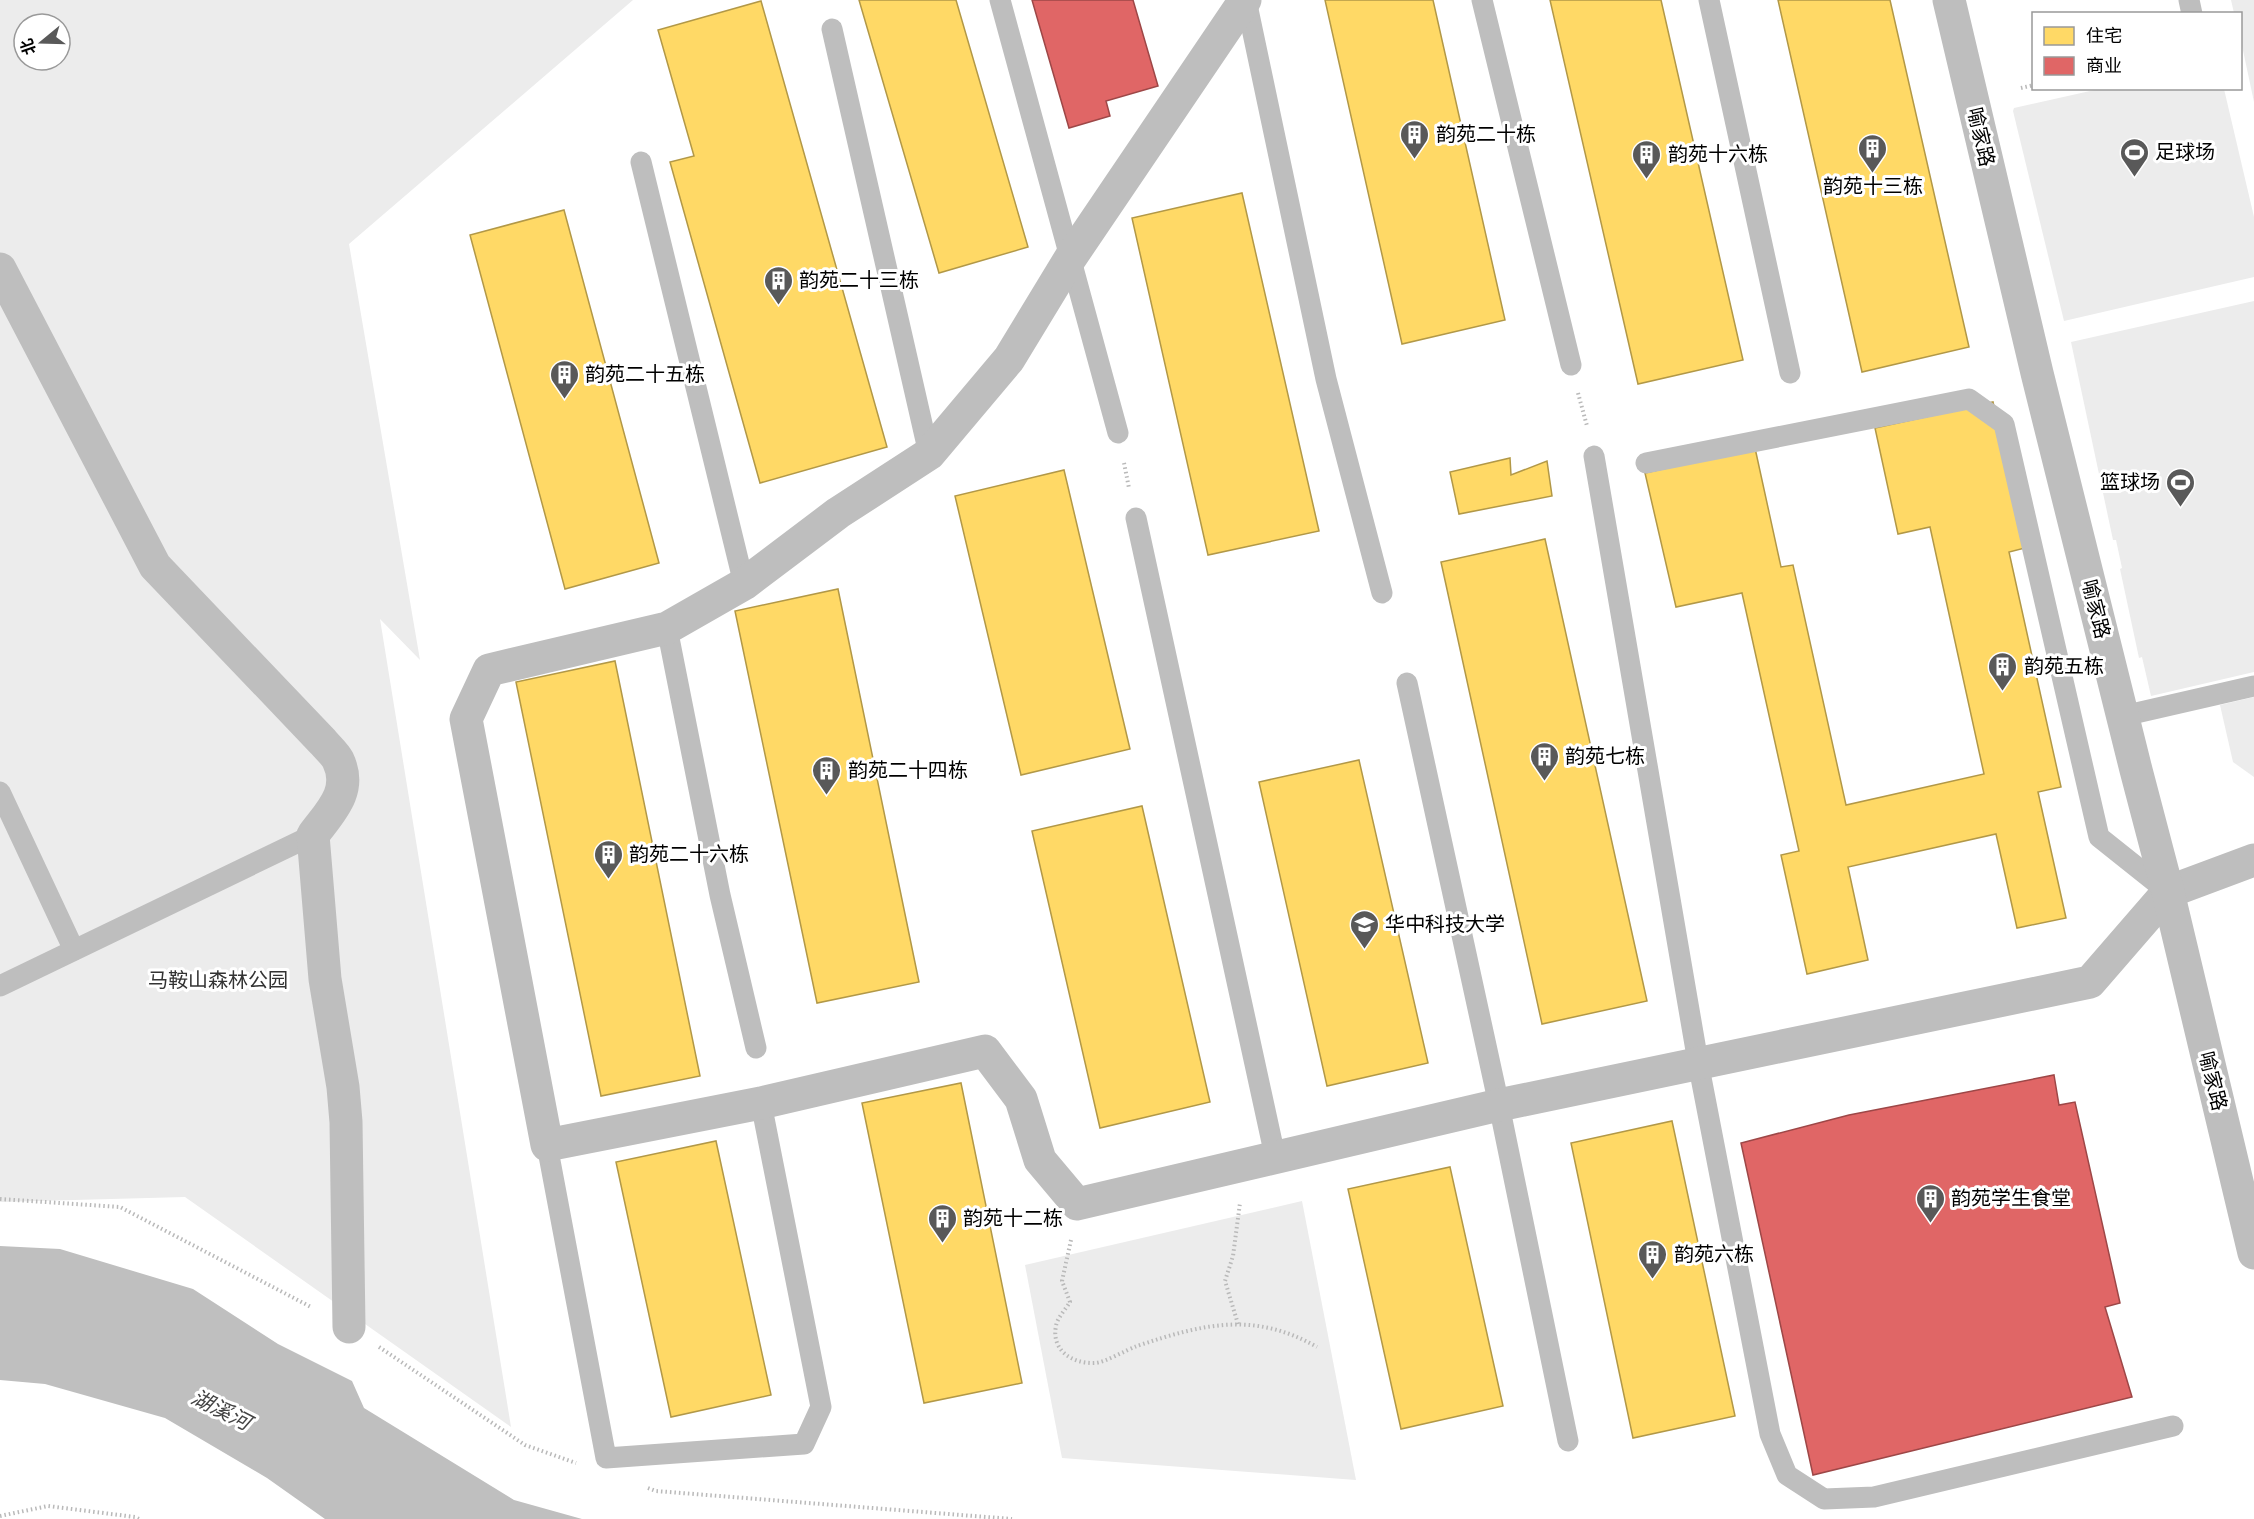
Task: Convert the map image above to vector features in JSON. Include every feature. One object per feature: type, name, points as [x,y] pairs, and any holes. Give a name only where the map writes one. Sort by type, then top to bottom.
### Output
[{"type":"street","points":[[1245,0],[1071,257],[1009,359],[929,454],[838,513],[744,584],[667,628],[489,670],[466,719],[548,1145],[761,1103],[985,1051],[1021,1099],[1040,1160],[1077,1204],[1499,1105],[2090,982],[2168,892],[2254,860]]},
{"type":"street","name":"喻家路","points":[[1949,0],[2037,374],[2168,892],[2254,1253]]},
{"type":"street","points":[[0,269],[155,566],[338,760],[342,795],[313,835],[325,979],[343,1086],[346,1122],[349,1327]]},
{"type":"lane","points":[[1000,0],[1118,433]]},
{"type":"lane","points":[[1245,0],[1326,379],[1382,593]]},
{"type":"lane","points":[[1482,0],[1571,365]]},
{"type":"lane","points":[[1709,0],[1790,373]]},
{"type":"lane","points":[[832,29],[929,454]]},
{"type":"lane","points":[[641,162],[744,584]]},
{"type":"lane","points":[[1646,463],[1969,399],[2004,424],[2099,837],[2168,892]]},
{"type":"lane","points":[[1594,456],[1698,1062],[1770,1434],[1787,1475],[1824,1498],[1874,1497],[2173,1426]]},
{"type":"lane","points":[[1136,518],[1261,1160]]},
{"type":"lane","points":[[667,628],[720,896],[756,1048]]},
{"type":"lane","points":[[1407,683],[1499,1105],[1568,1441]]},
{"type":"lane","points":[[2122,716],[2254,686]]},
{"type":"lane","points":[[0,792],[74,950]]},
{"type":"lane","points":[[0,986],[313,835]]},
{"type":"lane","points":[[548,1145],[606,1458],[804,1444],[821,1407],[761,1103]]},
{"type":"path","points":[[2021,88],[2032,85]]},
{"type":"path","points":[[1571,365],[1594,456]]},
{"type":"path","points":[[1118,433],[1136,518]]},
{"type":"path","points":[[1238,1324],[1225,1281],[1261,1160]]},
{"type":"path","points":[[0,1198],[120,1207],[349,1327],[525,1445],[579,1464]]},
{"type":"path","points":[[1077,1204],[1062,1281],[1070,1302],[1056,1325],[1056,1344],[1067,1358],[1095,1363],[1173,1334],[1206,1326],[1238,1324],[1271,1327],[1301,1338],[1317,1347]]},
{"type":"path","points":[[645,1487],[656,1491],[1012,1519]]},
{"type":"path","points":[[0,1516],[48,1506],[139,1519]]},
{"type":"green space","name":"马鞍山森林公园","points":[[0,0],[633,0],[349,244],[420,660],[380,619],[511,1427],[185,1197],[0,1202]]},
{"type":"green space","points":[[2231,0],[2254,0],[2254,102],[2242,46],[2242,12],[2234,12]]},
{"type":"green space","name":"足球场","points":[[2095,90],[2224,90],[2254,217],[2254,277],[2064,321],[2014,108]]},
{"type":"green space","name":"篮球场","points":[[2254,301],[2254,672],[2151,696],[2142,657],[2139,658],[2116,540],[2113,540],[2071,342]]},
{"type":"green space","points":[[2254,697],[2254,777],[2233,762],[2220,705]]},
{"type":"green space","points":[[1302,1201],[1356,1480],[1062,1458],[1025,1265]]},
{"type":"water","name":"湖溪河","points":[[0,1246],[60,1249],[193,1289],[278,1344],[352,1381],[364,1408],[514,1500],[582,1519],[325,1519],[267,1478],[165,1418],[45,1384],[0,1380]]},
{"type":"building: 住宅","points":[[859,0],[956,0],[1028,247],[939,273]]},
{"type":"building: 住宅","name":"韵苑二十栋","points":[[1325,0],[1433,0],[1505,320],[1402,344]]},
{"type":"building: 住宅","name":"韵苑十六栋","points":[[1550,0],[1661,0],[1743,360],[1638,384]]},
{"type":"building: 住宅","name":"韵苑十三栋","points":[[1778,0],[1890,0],[1969,347],[1862,372]]},
{"type":"building: 住宅","name":"韵苑二十三栋","points":[[761,1],[887,447],[760,483],[670,162],[694,156],[658,30]]},
{"type":"building: 住宅","points":[[1242,193],[1319,531],[1208,555],[1132,218]]},
{"type":"building: 住宅","name":"韵苑二十五栋","points":[[564,210],[659,563],[565,589],[470,235]]},
{"type":"building: 住宅","name":"韵苑五栋","points":[[1993,402],[2025,548],[2009,552],[2061,787],[2038,792],[2066,918],[2017,928],[1996,834],[1848,867],[1868,960],[1807,974],[1781,855],[1799,851],[1742,593],[1676,607],[1645,473],[1755,448],[1781,567],[1793,565],[1846,805],[1984,774],[1930,527],[1898,534],[1875,428]]},
{"type":"building: 住宅","points":[[1510,458],[1511,475],[1547,461],[1552,496],[1459,514],[1450,472]]},
{"type":"building: 住宅","points":[[1064,470],[1130,749],[1021,775],[955,496]]},
{"type":"building: 住宅","name":"韵苑七栋","points":[[1545,539],[1647,1001],[1542,1024],[1441,562]]},
{"type":"building: 住宅","name":"韵苑二十四栋","points":[[838,589],[919,982],[817,1003],[735,611]]},
{"type":"building: 住宅","name":"韵苑二十六栋","points":[[615,661],[700,1076],[601,1096],[516,682]]},
{"type":"building: 住宅","points":[[1359,760],[1428,1063],[1327,1086],[1259,782]]},
{"type":"building: 住宅","points":[[1142,806],[1210,1102],[1100,1128],[1032,831]]},
{"type":"building: 住宅","name":"韵苑十二栋","points":[[961,1083],[1022,1383],[924,1403],[862,1103]]},
{"type":"building: 住宅","name":"韵苑六栋","points":[[1672,1121],[1735,1416],[1633,1438],[1571,1143]]},
{"type":"building: 住宅","points":[[716,1141],[771,1395],[671,1417],[616,1162]]},
{"type":"building: 住宅","points":[[1450,1167],[1503,1406],[1401,1429],[1348,1189]]},
{"type":"building: 商业","points":[[1032,0],[1133,0],[1158,86],[1106,101],[1110,116],[1069,128]]},
{"type":"building: 商业","name":"韵苑学生食堂","points":[[2054,1075],[2059,1105],[2075,1102],[2120,1303],[2105,1307],[2132,1397],[1813,1475],[1741,1143],[1849,1115]]},
{"type":"place","name":"韵苑二十栋","points":[[1415,160]]},
{"type":"place","name":"韵苑十三栋","points":[[1873,174]]},
{"type":"place","name":"足球场","points":[[2134,178]]},
{"type":"place","name":"韵苑十六栋","points":[[1647,180]]},
{"type":"place","name":"韵苑二十三栋","points":[[778,306]]},
{"type":"place","name":"韵苑二十五栋","points":[[564,400]]},
{"type":"place","name":"篮球场","points":[[2181,508]]},
{"type":"place","name":"韵苑五栋","points":[[2003,692]]},
{"type":"place","name":"韵苑七栋","points":[[1544,782]]},
{"type":"place","name":"韵苑二十四栋","points":[[827,796]]},
{"type":"place","name":"韵苑二十六栋","points":[[608,880]]},
{"type":"place","name":"华中科技大学","points":[[1364,950]]},
{"type":"place","name":"韵苑学生食堂","points":[[1930,1224]]},
{"type":"place","name":"韵苑十二栋","points":[[942,1244]]},
{"type":"place","name":"韵苑六栋","points":[[1653,1280]]}]
